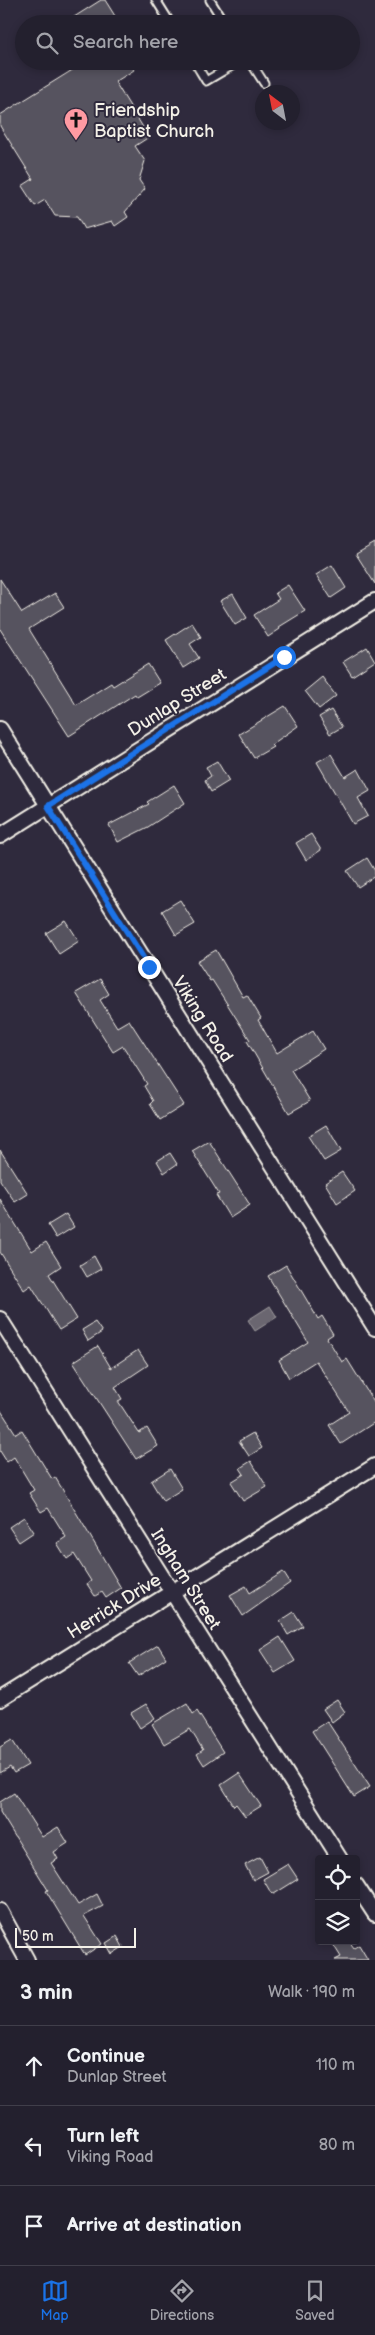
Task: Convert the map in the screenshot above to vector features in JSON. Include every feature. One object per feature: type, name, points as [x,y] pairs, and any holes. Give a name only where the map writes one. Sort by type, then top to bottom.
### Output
[{"type":"street","name":"Dunlap Street","points":[[0,836],[375,601]]},
{"type":"street","name":"Viking Road","points":[[0,729],[375,1328]]},
{"type":"street","name":"Ingham Street","points":[[0,1319],[337,1855]]},
{"type":"street","name":"Herrick Drive","points":[[0,1699],[375,1466]]},
{"type":"street","points":[[360,1890],[375,1914]]},
{"type":"street","points":[[0,1911],[27,1960]]},
{"type":"lane","points":[[156,0],[165,15]]},
{"type":"lane","points":[[210,0],[219,15]]},
{"type":"lane","points":[[199,70],[206,81],[225,70]]},
{"type":"lane","points":[[256,70],[264,83]]},
{"type":"shaded area","points":[[270,1306],[277,1317],[255,1331],[248,1320]]},
{"type":"building","points":[[101,0],[105,0],[114,15],[77,15]]},
{"type":"building","name":"Friendship Baptist Church","points":[[72,70],[134,70],[115,82],[149,137],[135,146],[145,161],[139,180],[145,189],[125,212],[128,217],[115,226],[112,221],[84,229],[77,217],[55,216],[45,200],[35,206],[22,186],[33,179],[0,126],[0,115]]},
{"type":"building","points":[[375,543],[375,584],[356,554]]},
{"type":"building","points":[[332,565],[346,588],[331,598],[316,575]]},
{"type":"building","points":[[0,579],[22,613],[55,593],[64,607],[29,629],[76,705],[111,683],[113,686],[148,664],[160,683],[137,697],[135,694],[69,736],[0,629]]},
{"type":"building","points":[[288,585],[305,611],[279,627],[280,629],[268,637],[254,615],[279,599],[275,593]]},
{"type":"building","points":[[233,594],[247,618],[235,625],[220,601]]},
{"type":"building","points":[[192,623],[201,637],[190,644],[199,658],[183,668],[166,640]]},
{"type":"building","points":[[367,647],[375,661],[352,676],[343,662]]},
{"type":"building","points":[[322,677],[336,696],[319,709],[305,691]]},
{"type":"building","points":[[285,706],[298,726],[271,745],[273,747],[254,758],[239,734]]},
{"type":"building","points":[[331,710],[342,727],[330,734],[319,717]]},
{"type":"building","points":[[331,754],[345,777],[358,769],[370,791],[358,798],[368,816],[353,824],[317,762]]},
{"type":"building","points":[[217,761],[229,781],[211,792],[205,780],[211,776],[206,767]]},
{"type":"building","points":[[174,785],[185,803],[148,827],[118,842],[109,825],[149,804],[147,802]]},
{"type":"building","points":[[311,834],[321,850],[306,860],[296,843]]},
{"type":"building","points":[[367,858],[375,871],[375,876],[358,887],[347,871]]},
{"type":"building","points":[[180,900],[195,924],[176,935],[162,911]]},
{"type":"building","points":[[66,921],[79,941],[59,954],[46,933]]},
{"type":"building","points":[[216,950],[243,997],[247,995],[261,1018],[258,1020],[277,1053],[313,1031],[324,1049],[291,1070],[310,1101],[289,1113],[247,1041],[250,1040],[212,980],[210,981],[197,961]]},
{"type":"building","points":[[100,979],[109,994],[100,1000],[117,1027],[129,1020],[184,1105],[160,1120],[150,1104],[153,1101],[144,1086],[147,1084],[123,1046],[113,1052],[76,993]]},
{"type":"building","points":[[326,1125],[341,1151],[324,1161],[308,1136]]},
{"type":"building","points":[[209,1141],[250,1205],[230,1218],[216,1195],[219,1194],[192,1151]]},
{"type":"building","points":[[0,1150],[28,1194],[15,1202],[0,1180]]},
{"type":"building","points":[[170,1153],[177,1164],[164,1173],[157,1161]]},
{"type":"building","points":[[342,1172],[355,1191],[337,1203],[325,1183]]},
{"type":"building","points":[[0,1199],[32,1251],[46,1242],[61,1266],[49,1274],[77,1319],[59,1330],[31,1285],[24,1290],[0,1252]]},
{"type":"building","points":[[66,1214],[74,1227],[56,1238],[48,1225]]},
{"type":"building","points":[[94,1256],[101,1269],[87,1277],[80,1265]]},
{"type":"building","points":[[286,1265],[318,1319],[322,1316],[333,1334],[327,1338],[342,1362],[347,1359],[375,1404],[375,1422],[341,1444],[329,1425],[349,1412],[316,1361],[289,1378],[279,1360],[308,1342],[268,1276]]},
{"type":"building","points":[[95,1322],[102,1332],[88,1341],[82,1330]]},
{"type":"building","points":[[98,1346],[111,1368],[138,1350],[148,1365],[115,1387],[122,1399],[118,1401],[139,1433],[147,1428],[158,1446],[136,1459],[73,1362]]},
{"type":"building","points":[[0,1409],[16,1434],[22,1430],[52,1479],[55,1477],[121,1588],[106,1598],[102,1592],[95,1596],[87,1584],[91,1581],[74,1554],[67,1559],[57,1543],[66,1537],[48,1508],[41,1512],[29,1493],[34,1490],[14,1457],[7,1462],[0,1451]]},
{"type":"building","points":[[253,1433],[262,1448],[249,1456],[239,1441]]},
{"type":"building","points":[[251,1461],[267,1487],[243,1501],[231,1482],[244,1474],[240,1468]]},
{"type":"building","points":[[170,1469],[182,1489],[163,1501],[151,1481]]},
{"type":"building","points":[[24,1517],[34,1532],[19,1542],[9,1527]]},
{"type":"building","points":[[283,1572],[290,1583],[243,1616],[230,1595],[246,1586],[250,1593]]},
{"type":"building","points":[[294,1612],[303,1626],[288,1635],[280,1621]]},
{"type":"building","points":[[280,1637],[295,1661],[275,1673],[260,1650]]},
{"type":"building","points":[[158,1645],[166,1658],[138,1676],[129,1663]]},
{"type":"building","points":[[337,1700],[345,1712],[332,1722],[323,1709]]},
{"type":"building","points":[[187,1703],[193,1714],[197,1711],[223,1752],[204,1765],[197,1754],[203,1750],[190,1729],[164,1744],[152,1724]]},
{"type":"building","points":[[146,1704],[155,1718],[140,1728],[131,1713]]},
{"type":"building","points":[[327,1721],[370,1787],[354,1797],[312,1731]]},
{"type":"building","points":[[12,1740],[28,1765],[14,1773],[10,1767],[0,1773],[0,1747]]},
{"type":"building","points":[[239,1773],[261,1806],[245,1816],[236,1804],[234,1806],[221,1785]]},
{"type":"building","points":[[14,1793],[42,1837],[58,1827],[68,1843],[54,1852],[58,1859],[51,1863],[78,1905],[97,1894],[103,1906],[84,1916],[102,1944],[85,1955],[0,1812],[0,1802]]},
{"type":"building","points":[[260,1857],[268,1872],[253,1880],[245,1865]]},
{"type":"building","points":[[288,1864],[298,1879],[274,1894],[271,1893],[263,1879]]},
{"type":"building","points":[[117,1936],[123,1947],[112,1954],[106,1943]]},
{"type":"building","points":[[334,1945],[352,1945],[354,1948],[359,1945],[368,1960],[335,1960],[341,1957]]},
{"type":"place","name":"Friendship Baptist Church","points":[[76,141]]},
{"type":"route","points":[[149,967],[48,806],[284,657]]}]
